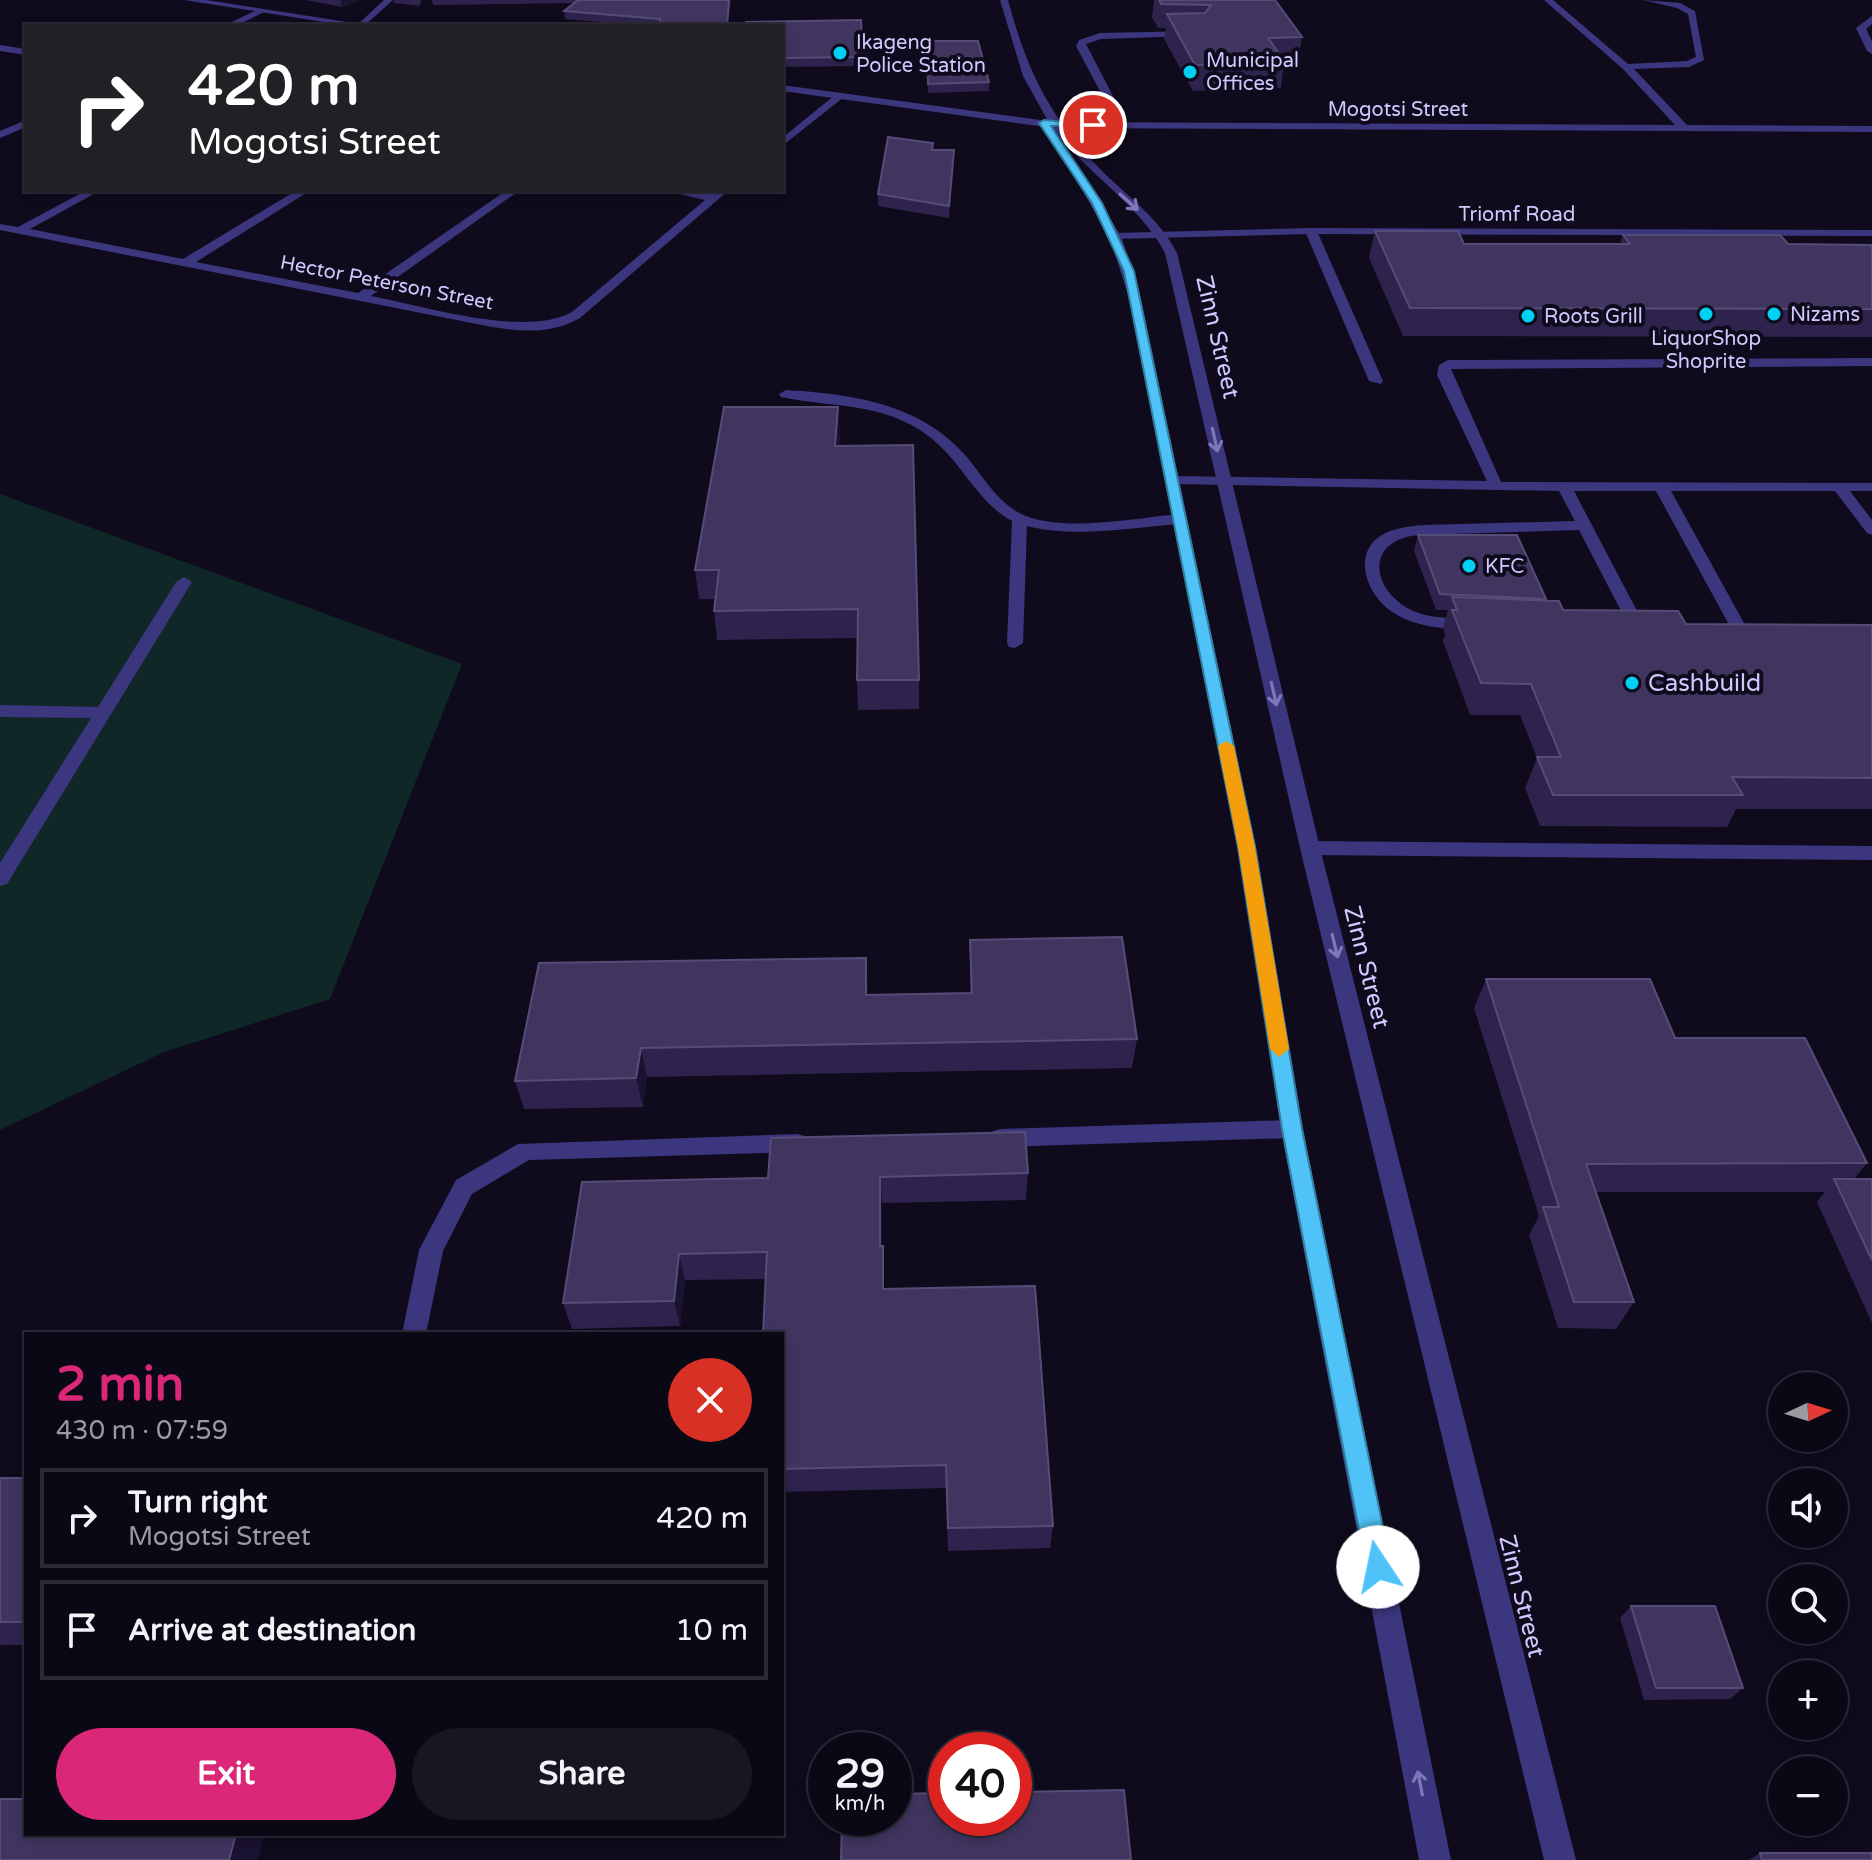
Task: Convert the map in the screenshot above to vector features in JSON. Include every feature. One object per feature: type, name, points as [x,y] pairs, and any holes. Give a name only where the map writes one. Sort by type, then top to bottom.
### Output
[{"type":"street","points":[[188,0],[357,24]]},
{"type":"street","points":[[365,24],[389,0]]},
{"type":"street","points":[[1004,0],[1028,84],[1115,236],[1129,271],[1247,847],[1292,1129],[1435,1860]]},
{"type":"street","points":[[1548,0],[1626,67],[1684,128]]},
{"type":"street","points":[[1626,67],[1689,64],[1701,58],[1692,13],[1680,6],[1647,0]]},
{"type":"street","points":[[233,24],[262,11]]},
{"type":"street","points":[[1872,19],[1861,28],[1872,51]]},
{"type":"street","points":[[1123,125],[1081,46],[1082,42],[1100,36],[1202,32]]},
{"type":"street","points":[[0,48],[24,52]]},
{"type":"street","name":"Mogotsi Street","points":[[784,88],[1048,120],[1123,125],[1872,129]]},
{"type":"street","points":[[784,141],[839,97]]},
{"type":"street","name":"Zinn Street","points":[[1048,120],[1104,179],[1163,233],[1177,274],[1310,848],[1560,1860]]},
{"type":"street","points":[[3,131],[24,124]]},
{"type":"street","points":[[19,231],[91,192]]},
{"type":"street","points":[[185,263],[302,192]]},
{"type":"street","points":[[361,297],[511,192]]},
{"type":"street","points":[[694,192],[718,194]]},
{"type":"street","name":"Hector Peterson Street","points":[[0,227],[513,326],[555,325],[576,315],[718,194]]},
{"type":"street","points":[[1311,231],[1376,381]]},
{"type":"street","name":"Triomf Road","points":[[1115,236],[1311,231],[1872,233]]},
{"type":"street","points":[[1496,486],[1444,375],[1448,364],[1872,362]]},
{"type":"street","points":[[786,394],[848,398],[881,406],[912,421],[947,445],[980,486],[1020,519],[1080,524],[1179,519]]},
{"type":"street","points":[[1174,480],[1496,486],[1872,487]]},
{"type":"street","points":[[1564,486],[1638,628]]},
{"type":"street","points":[[1661,486],[1741,631]]},
{"type":"street","points":[[1839,487],[1872,530]]},
{"type":"street","points":[[1015,643],[1020,519]]},
{"type":"street","points":[[1495,624],[1425,618],[1395,608],[1384,598],[1368,563],[1371,552],[1381,541],[1414,531],[1584,525]]},
{"type":"street","points":[[0,879],[184,582]]},
{"type":"street","points":[[0,711],[101,713]]},
{"type":"street","points":[[1310,848],[1872,853]]},
{"type":"street","points":[[973,1138],[1292,1129]]},
{"type":"street","points":[[414,1332],[431,1250],[464,1187],[526,1151],[813,1143]]},
{"type":"green space","points":[[0,494],[462,664],[330,999],[164,1052],[0,1130]]},
{"type":"building","points":[[578,0],[729,0],[727,24],[659,24],[660,19],[564,11]]},
{"type":"building","points":[[1159,0],[1275,0],[1302,37],[1268,38],[1285,62],[1195,65],[1167,14],[1205,13],[1211,5],[1161,4]]},
{"type":"building","points":[[861,20],[863,57],[784,58],[784,24],[746,22]]},
{"type":"building","points":[[927,41],[978,41],[989,82],[928,84]]},
{"type":"building","points":[[888,137],[933,143],[932,150],[954,150],[949,206],[878,194]]},
{"type":"building","points":[[1375,231],[1458,231],[1464,244],[1630,244],[1623,235],[1780,235],[1788,244],[1872,245],[1872,309],[1410,308]]},
{"type":"building","points":[[724,407],[838,407],[835,446],[913,445],[919,680],[857,680],[858,609],[714,611],[719,570],[695,570]]},
{"type":"building","points":[[1418,535],[1517,535],[1546,599],[1440,594]]},
{"type":"building","points":[[1452,597],[1559,601],[1563,610],[1678,611],[1686,624],[1872,625],[1872,778],[1732,777],[1743,795],[1553,795],[1537,757],[1561,757],[1531,684],[1481,683],[1452,610],[1457,610]]},
{"type":"building","points":[[1122,937],[1137,1039],[641,1048],[636,1078],[515,1081],[539,963],[866,958],[866,995],[972,993],[970,940]]},
{"type":"building","points":[[1486,979],[1650,979],[1675,1038],[1805,1038],[1867,1163],[1586,1164],[1634,1302],[1574,1302],[1543,1207],[1559,1207]]},
{"type":"building","points":[[1025,1132],[1028,1173],[880,1177],[883,1289],[1035,1286],[1053,1526],[948,1528],[946,1465],[784,1469],[784,1332],[763,1332],[767,1252],[679,1254],[674,1301],[563,1303],[582,1182],[768,1178],[771,1138]]},
{"type":"building","points":[[1834,1179],[1872,1179],[1872,1260]]},
{"type":"building","points":[[0,1478],[24,1478],[24,1622],[0,1622]]},
{"type":"building","points":[[1631,1606],[1715,1606],[1743,1688],[1656,1688]]},
{"type":"building","points":[[1124,1790],[1131,1860],[841,1860],[842,1836],[912,1836],[912,1794],[928,1793],[928,1836],[1032,1836],[1032,1792]]},
{"type":"building","points":[[0,1799],[24,1799],[24,1836],[235,1836],[229,1860],[0,1860]]},
{"type":"building","points":[[1760,1853],[1872,1853],[1872,1860],[1762,1860]]},
{"type":"slow traffic","points":[[1226,746],[1247,847],[1279,1049]]},
{"type":"place","name":"Ikageng Police Station","points":[[840,53]]},
{"type":"place","name":"Municipal Offices","points":[[1190,72]]},
{"type":"place","name":"LiquorShop Shoprite","points":[[1706,314]]},
{"type":"place","name":"Nizams","points":[[1774,314]]},
{"type":"place","name":"Roots Grill","points":[[1528,316]]},
{"type":"place","name":"KFC","points":[[1469,566]]},
{"type":"place","name":"Cashbuild","points":[[1632,683]]},
{"type":"route","points":[[1093,125],[1044,123],[1097,203],[1129,271],[1247,847],[1292,1129],[1378,1567]]}]
